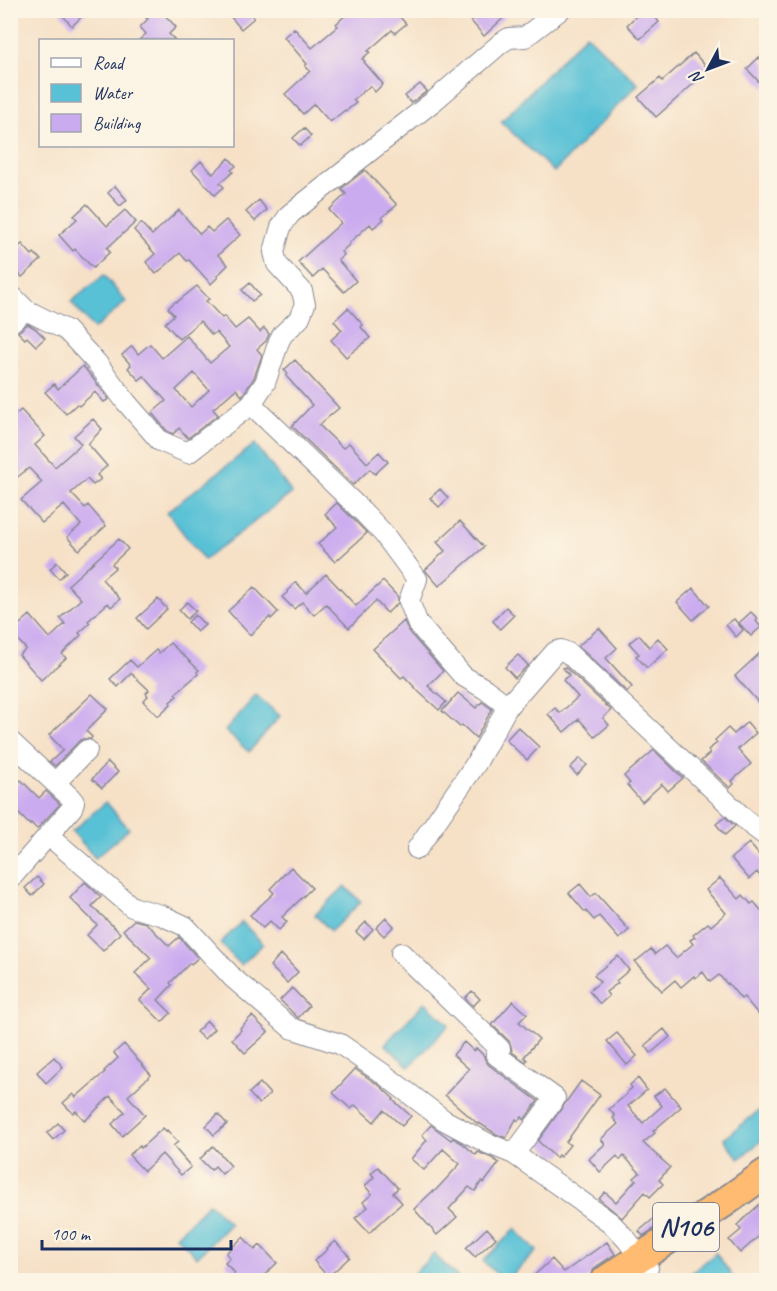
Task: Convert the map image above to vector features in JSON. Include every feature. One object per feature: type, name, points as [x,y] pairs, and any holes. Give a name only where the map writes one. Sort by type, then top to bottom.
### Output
[{"type":"highway","name":"N106","points":[[639,1269],[766,1173]]},
{"type":"highway","name":"N106","points":[[606,1281],[668,1257],[766,1189]]},
{"type":"street","points":[[10,294],[26,310],[66,330],[97,363],[126,402],[160,441],[188,453],[250,404],[265,382],[283,334],[299,319],[305,304],[302,291],[277,264],[274,252],[281,227],[290,214],[435,100],[501,43],[509,38],[525,38],[560,10]]},
{"type":"street","points":[[10,323],[26,310]]},
{"type":"street","points":[[250,404],[383,533],[417,579],[409,601],[418,624],[463,676],[508,706]]},
{"type":"street","points":[[417,849],[477,762],[508,706],[555,652],[561,650],[568,653],[750,824],[766,836]]},
{"type":"street","points":[[10,741],[74,802],[72,808],[10,879]]},
{"type":"street","points":[[55,783],[87,750]]},
{"type":"street","points":[[48,835],[132,907],[161,915],[185,926],[233,978],[291,1028],[340,1044],[444,1120],[487,1143],[514,1154],[611,1223],[627,1240],[639,1269]]},
{"type":"street","points":[[400,953],[500,1049],[496,1054],[555,1098],[514,1154]]},
{"type":"water","points":[[586,34],[638,84],[554,172],[501,122]]},
{"type":"water","points":[[104,275],[126,302],[94,329],[71,302]]},
{"type":"water","points":[[255,444],[292,493],[204,560],[167,512]]},
{"type":"water","points":[[256,695],[280,716],[249,752],[225,731]]},
{"type":"water","points":[[106,802],[129,829],[95,858],[72,831]]},
{"type":"water","points":[[345,886],[361,902],[331,931],[315,915]]},
{"type":"water","points":[[242,922],[263,944],[241,965],[220,943]]},
{"type":"water","points":[[425,1002],[449,1025],[409,1067],[385,1044]]},
{"type":"water","points":[[766,1105],[766,1137],[739,1159],[724,1139]]},
{"type":"water","points":[[209,1203],[230,1224],[197,1257],[176,1236]]},
{"type":"water","points":[[515,1229],[537,1251],[507,1280],[503,1280],[483,1261]]},
{"type":"water","points":[[716,1253],[735,1280],[683,1280]]},
{"type":"water","points":[[434,1254],[460,1280],[407,1280]]},
{"type":"building","points":[[58,10],[89,10],[72,26]]},
{"type":"building","points":[[154,10],[160,10],[176,27],[169,34],[174,39],[140,39],[146,34],[140,27],[148,19],[146,18]]},
{"type":"building","points":[[225,10],[247,10],[254,18],[241,29]]},
{"type":"building","points":[[351,10],[356,15],[361,10],[394,10],[406,24],[395,33],[392,30],[362,59],[383,84],[375,92],[370,86],[353,100],[356,103],[330,122],[314,104],[303,114],[285,94],[310,71],[305,66],[307,64],[284,37],[294,28],[312,48],[338,26],[336,24]]},
{"type":"building","points":[[465,10],[512,10],[484,36]]},
{"type":"building","points":[[631,10],[649,10],[659,22],[640,39],[627,25],[636,16]]},
{"type":"building","points":[[694,53],[709,70],[656,117],[638,97],[660,78],[662,81]]},
{"type":"building","points":[[759,57],[766,65],[766,89],[747,69]]},
{"type":"building","points":[[420,84],[427,91],[411,103],[405,96]]},
{"type":"building","points":[[304,128],[311,136],[300,146],[293,138]]},
{"type":"building","points":[[229,158],[236,166],[231,170],[233,172],[220,183],[224,187],[215,195],[192,170],[201,161],[213,174]]},
{"type":"building","points":[[365,170],[397,205],[373,228],[370,224],[341,252],[344,255],[338,260],[356,281],[344,292],[322,269],[313,278],[298,262],[341,223],[329,210],[346,194],[341,189]]},
{"type":"building","points":[[115,186],[127,200],[120,206],[108,193]]},
{"type":"building","points":[[259,200],[267,210],[255,221],[246,212]]},
{"type":"building","points":[[87,204],[107,226],[125,210],[136,222],[107,248],[110,252],[93,268],[59,235],[77,219],[74,216]]},
{"type":"building","points":[[179,210],[200,234],[207,227],[212,232],[226,220],[240,235],[218,255],[228,265],[211,284],[180,253],[156,274],[146,262],[155,254],[134,230],[141,223],[152,235]]},
{"type":"building","points":[[22,244],[32,255],[34,253],[41,260],[22,277],[10,265],[10,254]]},
{"type":"building","points":[[250,283],[260,295],[252,301],[242,290]]},
{"type":"building","points":[[197,286],[209,299],[206,301],[235,329],[248,319],[260,332],[264,328],[269,334],[266,341],[257,349],[262,355],[254,378],[242,396],[236,389],[213,409],[218,415],[188,438],[179,428],[173,434],[167,431],[152,413],[166,401],[144,376],[139,380],[128,368],[131,365],[122,355],[132,346],[138,354],[150,344],[162,358],[187,336],[210,363],[229,347],[216,332],[212,335],[200,321],[179,339],[165,323],[174,315],[168,308]],"holes":[[[194,373],[209,390],[191,407],[176,390]]]},
{"type":"building","points":[[348,308],[363,325],[361,327],[370,338],[346,357],[331,340],[342,330],[334,321]]},
{"type":"building","points":[[28,324],[45,338],[36,346],[18,332]]},
{"type":"building","points":[[295,360],[339,408],[319,425],[343,448],[349,443],[367,463],[379,452],[388,462],[375,474],[370,469],[353,485],[292,426],[312,405],[286,376],[288,374],[284,370]]},
{"type":"building","points":[[83,366],[109,399],[104,402],[95,392],[66,414],[45,392],[54,384],[58,389]]},
{"type":"building","points":[[21,410],[45,436],[35,445],[55,467],[81,444],[74,436],[93,419],[102,429],[88,444],[107,466],[97,475],[101,479],[93,485],[87,479],[71,493],[85,508],[88,505],[106,526],[79,550],[67,537],[81,525],[64,505],[42,523],[21,500],[42,482],[29,468],[10,483],[10,419]]},
{"type":"building","points":[[440,489],[448,498],[439,507],[430,498]]},
{"type":"building","points":[[337,503],[367,533],[335,562],[318,544],[337,527],[325,514]]},
{"type":"building","points":[[460,521],[484,547],[439,586],[425,570],[445,551],[437,542]]},
{"type":"building","points":[[119,539],[128,549],[112,564],[115,568],[102,579],[120,599],[111,607],[108,603],[88,621],[90,623],[79,633],[81,635],[62,654],[66,658],[41,680],[19,655],[26,649],[11,632],[30,615],[50,638],[65,624],[60,618],[81,599],[68,585]]},
{"type":"building","points":[[57,562],[66,572],[59,579],[50,569]]},
{"type":"building","points":[[326,574],[356,606],[383,581],[398,597],[398,603],[387,613],[376,601],[349,628],[326,604],[314,615],[302,602],[294,609],[282,597],[296,582],[306,593]]},
{"type":"building","points":[[254,587],[278,612],[250,635],[228,611]]},
{"type":"building","points":[[693,588],[709,606],[693,620],[677,602]]},
{"type":"building","points":[[158,599],[167,609],[146,629],[137,618]]},
{"type":"building","points":[[187,602],[196,611],[187,619],[179,610]]},
{"type":"building","points":[[506,607],[514,615],[500,629],[493,621]]},
{"type":"building","points":[[751,612],[758,619],[756,621],[761,627],[751,636],[739,623]]},
{"type":"building","points":[[195,615],[205,625],[197,632],[188,622]]},
{"type":"building","points":[[734,619],[743,630],[736,637],[726,625]]},
{"type":"building","points":[[404,621],[409,632],[443,671],[428,686],[446,702],[439,710],[404,676],[401,678],[373,649]]},
{"type":"building","points":[[599,628],[617,648],[606,658],[632,687],[627,692],[578,646]]},
{"type":"building","points":[[639,635],[649,647],[658,638],[668,649],[647,668],[636,656],[639,654],[629,643]]},
{"type":"building","points":[[170,643],[199,670],[198,674],[175,694],[177,696],[170,702],[171,704],[158,716],[143,701],[148,696],[146,693],[149,690],[131,673],[118,687],[110,679],[130,660],[137,667],[156,650],[159,653]]},
{"type":"building","points":[[760,653],[766,660],[766,711],[735,676]]},
{"type":"building","points":[[518,655],[528,665],[515,678],[505,667]]},
{"type":"building","points":[[565,667],[611,710],[603,718],[609,725],[595,737],[579,719],[564,732],[548,714],[555,708],[560,713],[578,697],[563,680],[569,675],[563,668]]},
{"type":"building","points":[[458,693],[476,708],[482,702],[492,709],[476,738],[442,711]]},
{"type":"building","points":[[92,694],[108,709],[86,731],[92,737],[91,739],[79,741],[55,766],[50,762],[63,750],[49,735]]},
{"type":"building","points":[[747,722],[756,733],[738,749],[751,764],[732,781],[734,784],[730,788],[701,761],[710,753],[708,750],[717,743],[715,740],[728,728],[734,734]]},
{"type":"building","points":[[518,727],[539,747],[527,760],[506,740]]},
{"type":"building","points":[[654,750],[683,778],[668,791],[662,784],[642,802],[627,785],[630,783],[624,776]]},
{"type":"building","points":[[580,758],[587,765],[577,775],[570,768]]},
{"type":"building","points":[[108,762],[118,772],[102,788],[92,779]]},
{"type":"building","points":[[21,780],[39,798],[46,791],[60,804],[37,829],[18,813],[16,815],[10,810],[10,790]]},
{"type":"building","points":[[725,817],[735,826],[725,835],[716,824]]},
{"type":"building","points":[[749,843],[766,863],[766,884],[757,872],[749,879],[731,858]]},
{"type":"building","points":[[291,867],[312,888],[282,917],[287,922],[279,930],[270,921],[263,928],[250,915],[274,893],[270,889]]},
{"type":"building","points":[[37,877],[44,884],[32,896],[25,888]]},
{"type":"building","points":[[720,878],[739,899],[743,895],[751,904],[754,902],[766,916],[766,1020],[744,997],[741,999],[719,975],[710,982],[703,972],[681,987],[675,980],[662,991],[635,962],[651,949],[655,954],[665,946],[676,958],[693,944],[690,940],[695,937],[693,935],[708,923],[711,926],[726,913],[706,890]]},
{"type":"building","points":[[85,882],[101,897],[92,906],[120,933],[103,951],[87,935],[97,925],[70,898]]},
{"type":"building","points":[[580,884],[591,897],[596,893],[629,930],[619,939],[599,916],[594,920],[569,893]]},
{"type":"building","points":[[386,918],[394,926],[384,936],[376,928]]},
{"type":"building","points":[[134,920],[146,923],[169,946],[179,937],[198,958],[170,983],[172,985],[158,1000],[171,1013],[162,1022],[140,1000],[151,989],[135,973],[151,958],[123,930]]},
{"type":"building","points":[[366,922],[373,929],[364,939],[356,932]]},
{"type":"building","points":[[281,954],[298,972],[287,983],[270,966]]},
{"type":"building","points":[[618,956],[629,970],[606,992],[609,996],[600,1004],[589,991],[600,982],[594,975]]},
{"type":"building","points":[[292,988],[309,1006],[298,1018],[280,1000]]},
{"type":"building","points":[[472,991],[480,999],[473,1006],[465,998]]},
{"type":"building","points":[[513,1001],[527,1014],[519,1022],[539,1039],[524,1057],[526,1062],[512,1052],[509,1041],[492,1025]]},
{"type":"building","points":[[252,1016],[268,1032],[245,1053],[232,1039]]},
{"type":"building","points":[[207,1021],[214,1029],[204,1039],[196,1032]]},
{"type":"building","points":[[664,1029],[670,1037],[651,1053],[645,1045]]},
{"type":"building","points":[[617,1033],[637,1056],[627,1065],[607,1041]]},
{"type":"building","points":[[464,1042],[474,1051],[476,1048],[489,1065],[538,1101],[524,1120],[522,1117],[518,1121],[516,1119],[506,1138],[478,1124],[445,1095],[469,1069],[453,1055]]},
{"type":"building","points":[[124,1044],[151,1075],[128,1096],[145,1115],[122,1136],[112,1124],[125,1112],[110,1096],[85,1121],[76,1111],[73,1113],[63,1103],[73,1094],[76,1097],[105,1072],[118,1058],[114,1053]]},
{"type":"building","points":[[54,1057],[63,1067],[46,1083],[37,1072]]},
{"type":"building","points":[[355,1069],[380,1086],[411,1116],[402,1126],[384,1110],[374,1122],[355,1105],[351,1109],[333,1093]]},
{"type":"building","points":[[638,1078],[647,1090],[628,1106],[643,1123],[662,1106],[654,1096],[665,1088],[681,1107],[653,1131],[655,1133],[643,1143],[670,1167],[659,1180],[663,1184],[650,1197],[645,1192],[622,1218],[599,1199],[605,1192],[616,1202],[640,1173],[624,1156],[620,1160],[617,1156],[600,1172],[589,1159],[605,1144],[601,1139],[618,1124],[609,1109],[627,1094],[632,1088],[630,1085]]},
{"type":"building","points":[[581,1081],[600,1095],[566,1142],[570,1145],[560,1157],[558,1155],[556,1158],[538,1141]]},
{"type":"building","points":[[260,1083],[270,1094],[259,1104],[249,1093]]},
{"type":"building","points":[[218,1114],[227,1124],[214,1135],[206,1126]]},
{"type":"building","points":[[58,1123],[64,1130],[53,1140],[47,1133]]},
{"type":"building","points":[[431,1125],[451,1140],[453,1138],[462,1143],[476,1155],[478,1152],[499,1163],[484,1183],[482,1181],[475,1191],[469,1187],[449,1209],[457,1217],[437,1235],[414,1209],[434,1192],[460,1164],[443,1149],[424,1170],[411,1159],[427,1140],[422,1135]]},
{"type":"building","points":[[163,1128],[178,1142],[173,1146],[191,1167],[181,1175],[162,1154],[144,1171],[129,1155],[140,1146],[141,1148]]},
{"type":"building","points":[[213,1146],[231,1166],[222,1174],[215,1166],[211,1170],[200,1159]]},
{"type":"building","points":[[378,1167],[398,1188],[393,1193],[402,1203],[369,1233],[355,1218],[368,1207],[363,1202],[372,1194],[365,1186],[374,1177],[371,1173]]},
{"type":"building","points":[[761,1203],[766,1209],[766,1230],[740,1253],[729,1240],[741,1230],[737,1225]]},
{"type":"building","points":[[663,1211],[669,1219],[643,1236],[639,1231]]},
{"type":"building","points":[[487,1228],[496,1238],[475,1257],[466,1248]]},
{"type":"building","points":[[243,1237],[255,1250],[260,1245],[277,1263],[258,1281],[227,1281],[235,1273],[225,1263],[230,1258],[226,1253]]},
{"type":"building","points":[[335,1241],[350,1257],[328,1277],[314,1261]]},
{"type":"building","points":[[607,1242],[615,1254],[597,1266],[584,1281],[528,1281],[552,1259],[564,1272]]}]
